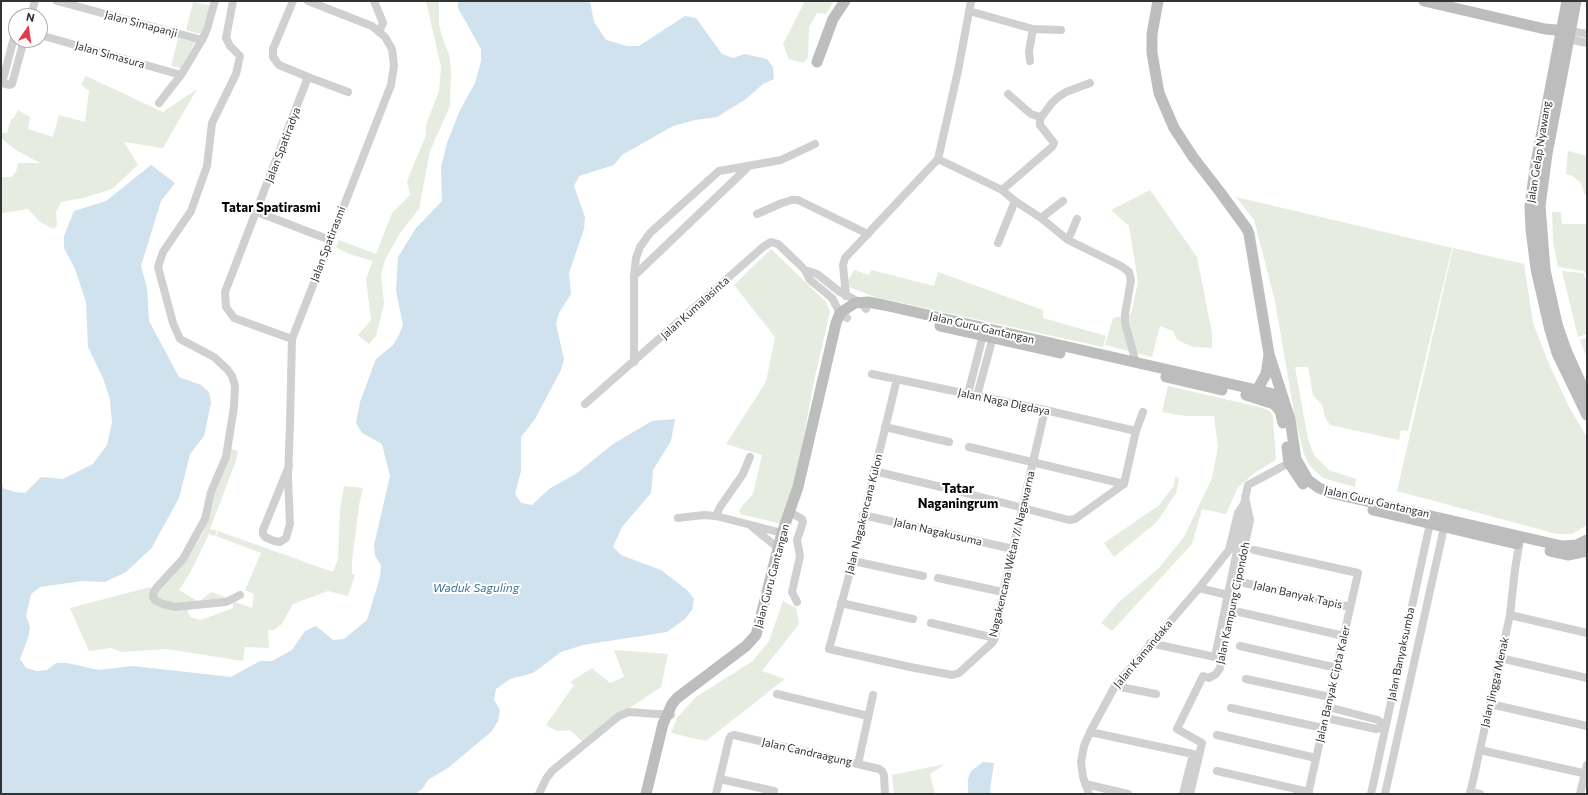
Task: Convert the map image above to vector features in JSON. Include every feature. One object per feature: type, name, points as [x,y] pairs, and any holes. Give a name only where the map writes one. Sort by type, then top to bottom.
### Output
[{"type":"street","name":"Jalan Simapanji","points":[[57,1],[202,40]]},
{"type":"street","points":[[159,103],[181,75],[202,40],[207,29],[215,1]]},
{"type":"street","points":[[233,1],[226,38],[230,46],[240,56],[236,74],[212,123],[207,166],[191,211],[164,252],[158,267],[173,323],[180,339],[214,357],[227,369],[232,376],[235,386],[234,407],[226,458],[211,492],[205,519],[183,559],[154,591],[154,598],[163,604],[176,607],[226,602],[240,595]]},
{"type":"street","points":[[293,1],[273,49],[273,57],[279,65],[348,92]]},
{"type":"street","name":"Jalan Spatirasmi","points":[[289,466],[263,530],[265,537],[274,542],[280,542],[286,538],[290,524],[289,466],[292,339],[391,85],[394,66],[392,49],[385,37],[372,26],[308,1]]},
{"type":"street","points":[[374,1],[383,23],[379,32]]},
{"type":"street","points":[[817,62],[833,19],[845,1]]},
{"type":"street","points":[[846,296],[843,263],[850,253],[938,159],[958,71],[971,1]]},
{"type":"street","points":[[1158,1],[1154,22],[1152,53],[1159,93],[1174,128],[1193,157],[1247,229],[1269,354],[1285,404]]},
{"type":"street","points":[[1424,1],[1546,29],[1587,42]]},
{"type":"street","name":"Jalan Gelap Nyawang","points":[[1566,1],[1565,35],[1542,185],[1540,206],[1541,228],[1545,270],[1557,324],[1566,350],[1587,397]]},
{"type":"street","name":"Jalan Gelap Nyawang","points":[[1576,1],[1565,35],[1533,183],[1530,206],[1536,269],[1550,330],[1557,353],[1587,415]]},
{"type":"street","points":[[969,11],[1033,29],[1061,30]]},
{"type":"street","points":[[1030,61],[1029,51],[1033,29]]},
{"type":"street","points":[[1565,35],[1587,34]]},
{"type":"street","name":"Jalan Simasura","points":[[48,37],[181,75]]},
{"type":"street","points":[[11,48],[2,81],[2,83],[10,85],[12,84],[22,48]]},
{"type":"street","name":"Jalan Spatiradya","points":[[292,339],[234,318],[226,307],[226,292],[308,77]]},
{"type":"street","points":[[1002,190],[1053,144],[1054,142],[1040,125],[1040,119],[1051,104],[1057,98],[1070,90],[1090,83]]},
{"type":"street","points":[[1008,94],[1031,114],[1038,115],[1040,119]]},
{"type":"street","points":[[634,362],[634,276],[636,258],[640,247],[650,234],[719,171],[781,160],[815,144]]},
{"type":"street","points":[[938,159],[1002,190],[1015,201],[1041,218],[1068,240],[1121,266],[1129,272],[1131,280],[1125,314],[1125,323],[1136,363]]},
{"type":"street","points":[[634,276],[748,167]]},
{"type":"street","points":[[757,214],[782,203],[798,200],[868,234]]},
{"type":"street","points":[[998,243],[1015,201]]},
{"type":"street","points":[[1041,218],[1063,201]]},
{"type":"street","points":[[257,212],[330,240]]},
{"type":"street","points":[[1068,240],[1077,219]]},
{"type":"street","name":"Jalan Kumalasinta","points":[[585,404],[771,242],[778,244],[805,270]]},
{"type":"street","points":[[805,270],[817,274],[846,296],[864,306],[856,311],[844,315],[832,298],[810,280],[805,270]]},
{"type":"street","name":"Jalan Guru Gantangan","points":[[864,306],[1255,393],[1275,395],[1285,404],[1290,419],[1293,461]]},
{"type":"street","name":"Jalan Guru Gantangan","points":[[652,794],[669,723],[669,715],[685,699],[754,647],[760,641],[766,627],[786,542],[796,515],[808,468],[840,331],[844,321],[844,315]]},
{"type":"street","name":"Jalan Guru Gantangan","points":[[646,794],[672,704],[677,698],[746,646],[756,635],[782,533],[798,487],[832,342],[844,315]]},
{"type":"street","points":[[968,394],[989,333]]},
{"type":"street","points":[[977,396],[989,333]]},
{"type":"street","name":"Jalan Guru Gantangan","points":[[989,333],[1136,363],[1255,393],[1277,406],[1280,411],[1293,461],[1302,484],[1325,498],[1431,519],[1569,555],[1587,551]]},
{"type":"street","points":[[1255,393],[1266,374],[1269,354]]},
{"type":"street","name":"Jalan Naga Digdaya","points":[[872,374],[1045,410],[1136,431]]},
{"type":"street","name":"Jalan Nagakencana Kulon","points":[[829,650],[853,561],[897,379]]},
{"type":"street","name":"Nagakencana Wétan // Nagawarna","points":[[829,650],[952,675],[959,673],[992,642],[995,638],[1003,592],[1045,410]]},
{"type":"street","points":[[958,491],[1069,520],[1075,519],[1124,484],[1136,431],[1143,412]]},
{"type":"street","points":[[885,427],[949,442]]},
{"type":"street","points":[[969,447],[1124,484]]},
{"type":"street","points":[[716,516],[720,507],[743,474],[750,457]]},
{"type":"street","name":"Jalan Kamandaka","points":[[1088,794],[1081,762],[1084,746],[1114,686],[1199,588],[1240,536],[1245,514],[1245,500],[1248,485],[1293,461]]},
{"type":"street","points":[[874,471],[941,487]]},
{"type":"street","name":"Jalan Kamandaka","points":[[1229,550],[1238,513],[1245,500]]},
{"type":"street","name":"Jalan Kampung Cipondoh","points":[[1190,794],[1202,743],[1177,729],[1203,676],[1209,678],[1216,674],[1220,668],[1250,520],[1245,500]]},
{"type":"street","points":[[678,518],[704,515],[716,516],[750,526],[782,533]]},
{"type":"street","points":[[796,515],[802,519],[803,522],[797,540],[800,556],[792,592],[797,602]]},
{"type":"street","name":"Jalan Nagakusuma","points":[[863,515],[1013,549]]},
{"type":"street","name":"Jalan Banyaksumba","points":[[1371,794],[1431,519]]},
{"type":"street","name":"Jalan Banyaksumba","points":[[1385,794],[1445,523]]},
{"type":"street","points":[[750,526],[778,548]]},
{"type":"street","points":[[1150,643],[1215,657],[1240,536]]},
{"type":"street","name":"Jalan Guru Gantangan","points":[[1520,541],[1562,546],[1577,546],[1587,540]]},
{"type":"street","name":"Jalan Jingga Menak","points":[[1470,793],[1510,615],[1515,569],[1520,541]]},
{"type":"street","name":"Jalan Banyak Cipta Kaler","points":[[1254,550],[1358,573],[1309,793]]},
{"type":"street","points":[[853,561],[923,576]]},
{"type":"street","points":[[938,578],[1003,592]]},
{"type":"street","name":"Jalan Banyak Tapis","points":[[1245,582],[1350,607]]},
{"type":"street","points":[[1199,588],[1228,595]]},
{"type":"street","points":[[841,603],[913,619]]},
{"type":"street","points":[[1239,612],[1344,636]]},
{"type":"street","points":[[1510,615],[1587,633]]},
{"type":"street","points":[[932,623],[995,638]]},
{"type":"street","points":[[1240,646],[1337,668]]},
{"type":"street","points":[[1500,658],[1587,678]]},
{"type":"street","points":[[1246,679],[1330,697]]},
{"type":"street","points":[[1114,686],[1156,694]]},
{"type":"street","points":[[777,694],[868,716]]},
{"type":"street","points":[[858,764],[873,694]]},
{"type":"street","points":[[1490,704],[1587,726]]},
{"type":"street","points":[[1328,707],[1378,720],[1385,727]]},
{"type":"street","points":[[1231,708],[1323,728]]},
{"type":"street","points":[[540,794],[546,779],[552,772],[619,716],[629,712],[669,715]]},
{"type":"street","points":[[1326,718],[1376,729],[1385,727]]},
{"type":"street","points":[[1090,732],[1193,754],[1183,794]]},
{"type":"street","name":"Jalan Candraagung","points":[[720,779],[729,740],[731,736],[734,735],[879,769],[884,775],[885,794]]},
{"type":"street","points":[[1217,735],[1316,758]]},
{"type":"street","points":[[1480,750],[1586,771],[1580,794]]},
{"type":"street","points":[[1217,771],[1309,793]]},
{"type":"street","points":[[716,794],[720,779],[774,791]]},
{"type":"street","points":[[1085,784],[1128,794]]},
{"type":"street","points":[[1470,793],[1480,794]]},
{"type":"shaded area","points":[[426,1],[439,1],[439,24],[442,37],[449,54],[451,70],[450,106],[430,151],[419,209],[400,233],[385,260],[381,274],[384,304],[376,336],[369,344],[358,335],[371,320],[366,279],[373,261],[349,254],[336,247],[339,240],[376,254],[392,213],[410,195],[407,181],[426,135],[426,125],[439,91],[441,67]]},
{"type":"shaded area","points":[[805,1],[834,1],[826,14],[817,13],[809,27],[808,58],[803,63],[789,59],[783,44]]},
{"type":"shaded area","points":[[193,2],[208,5],[210,7],[199,34],[186,30]]},
{"type":"shaded area","points":[[178,38],[195,42],[181,68],[171,66]]},
{"type":"shaded area","points":[[86,76],[163,112],[197,89],[163,148],[124,142],[138,165],[112,189],[83,198],[61,202],[56,212],[57,225],[54,229],[40,222],[28,209],[2,213],[1,179],[3,177],[11,177],[16,172],[18,163],[40,163],[16,150],[1,138],[1,132],[7,133],[11,119],[13,119],[18,110],[30,117],[28,129],[53,137],[59,115],[85,122],[89,91],[81,84]]},
{"type":"shaded area","points":[[1568,151],[1587,156],[1587,195],[1585,195],[1581,183],[1573,176],[1566,174]]},
{"type":"shaded area","points":[[1150,190],[1197,257],[1212,333],[1212,348],[1193,347],[1177,340],[1173,331],[1160,326],[1152,357],[1105,345],[1113,318],[1131,314],[1138,282],[1129,226],[1111,210]]},
{"type":"shaded area","points":[[1236,197],[1452,248],[1408,431],[1401,430],[1399,440],[1330,425],[1325,417],[1322,405],[1313,395],[1308,367],[1295,367],[1308,439],[1314,455],[1329,470],[1356,479],[1355,487],[1323,478],[1310,466],[1304,454],[1295,418],[1275,301],[1254,220]]},
{"type":"shaded area","points":[[1552,212],[1561,212],[1562,224],[1587,224],[1587,277],[1584,271],[1558,267],[1553,241]]},
{"type":"shaded area","points":[[1453,248],[1524,264],[1533,323],[1549,364],[1569,407],[1587,437],[1587,525],[1572,534],[1557,534],[1397,491]]},
{"type":"shaded area","points":[[771,249],[826,302],[830,312],[814,381],[797,473],[781,524],[741,514],[739,511],[742,506],[753,494],[762,455],[726,444],[766,382],[775,337],[734,285]]},
{"type":"shaded area","points":[[854,270],[869,275],[871,270],[934,286],[938,272],[1043,310],[1043,318],[1106,336],[1103,347],[875,297],[849,287],[848,281]]},
{"type":"shaded area","points":[[1562,271],[1583,273],[1587,281],[1587,334],[1578,337]]},
{"type":"shaded area","points":[[1587,338],[1587,359],[1580,340]]},
{"type":"shaded area","points":[[1168,386],[1259,407],[1270,411],[1273,417],[1276,460],[1256,472],[1238,487],[1226,514],[1202,509],[1192,544],[1112,631],[1101,623],[1118,603],[1159,568],[1184,537],[1212,478],[1218,447],[1214,416],[1185,416],[1162,412]]},
{"type":"shaded area","points":[[230,448],[238,451],[236,461],[210,529],[217,531],[215,536],[209,534],[190,573],[179,590],[199,602],[211,592],[231,599],[175,605],[161,601],[155,596],[157,591],[189,556],[203,533]]},
{"type":"shaded area","points":[[1175,477],[1179,478],[1176,493],[1157,522],[1114,557],[1104,543],[1158,506],[1174,486]]},
{"type":"shaded area","points":[[344,486],[363,488],[359,505],[352,561],[352,574],[355,575],[348,596],[328,591],[293,604],[282,624],[274,630],[268,630],[269,648],[245,647],[243,661],[167,649],[122,652],[111,648],[89,651],[70,608],[150,587],[150,595],[187,609],[190,617],[201,620],[233,608],[233,601],[252,608],[254,594],[245,590],[261,553],[216,536],[218,531],[333,572],[338,559],[340,510]]},
{"type":"shaded area","points":[[783,601],[796,608],[799,624],[762,671],[785,679],[706,741],[671,733],[677,718],[696,697],[753,661],[769,641]]},
{"type":"shaded area","points":[[614,650],[668,654],[661,687],[628,709],[585,744],[570,730],[557,731],[546,725],[574,685],[570,682],[592,668],[610,683],[624,677]]},
{"type":"shaded area","points":[[945,764],[930,774],[935,794],[894,794],[892,775]]},
{"type":"water","name":"Waduk Saguling","points":[[458,1],[590,1],[594,22],[606,40],[627,46],[639,46],[685,16],[696,18],[722,54],[733,58],[745,54],[767,59],[773,67],[774,79],[763,84],[746,99],[717,117],[695,120],[673,126],[622,155],[614,165],[579,176],[574,186],[585,217],[584,229],[569,273],[571,294],[559,313],[556,324],[564,359],[561,370],[535,419],[521,437],[521,471],[515,494],[521,503],[532,505],[549,489],[577,473],[613,444],[652,421],[675,419],[671,441],[653,470],[651,493],[622,527],[613,547],[621,555],[661,570],[687,590],[694,599],[692,610],[685,619],[667,632],[583,645],[561,652],[533,673],[510,679],[496,689],[494,700],[500,710],[498,721],[492,731],[448,768],[428,780],[422,789],[415,794],[1,794],[1,479],[3,488],[14,492],[25,493],[41,477],[63,479],[93,464],[107,445],[112,423],[110,400],[103,378],[88,347],[86,302],[75,269],[64,248],[64,236],[74,211],[106,201],[151,165],[175,183],[161,201],[141,266],[147,288],[149,321],[179,377],[201,385],[209,392],[211,403],[204,436],[190,454],[179,498],[151,549],[126,572],[105,582],[82,581],[40,587],[31,594],[26,616],[30,627],[28,638],[20,659],[26,668],[37,671],[47,670],[56,663],[67,663],[99,670],[133,666],[231,677],[260,661],[272,661],[292,650],[305,631],[316,626],[333,640],[344,639],[367,620],[380,577],[381,565],[375,556],[374,545],[390,476],[382,444],[362,433],[356,423],[360,402],[376,359],[393,345],[403,325],[396,291],[398,257],[416,228],[442,201],[441,167],[447,143],[459,112],[475,83],[481,61],[481,49],[458,8]]},
{"type":"water","points":[[983,762],[994,763],[990,790],[991,794],[968,794],[968,779],[971,771]]},
{"type":"district","name":"Tatar Spatirasmi","points":[[271,208]]},
{"type":"district","name":"Tatar Naganingrum","points":[[958,496]]}]
